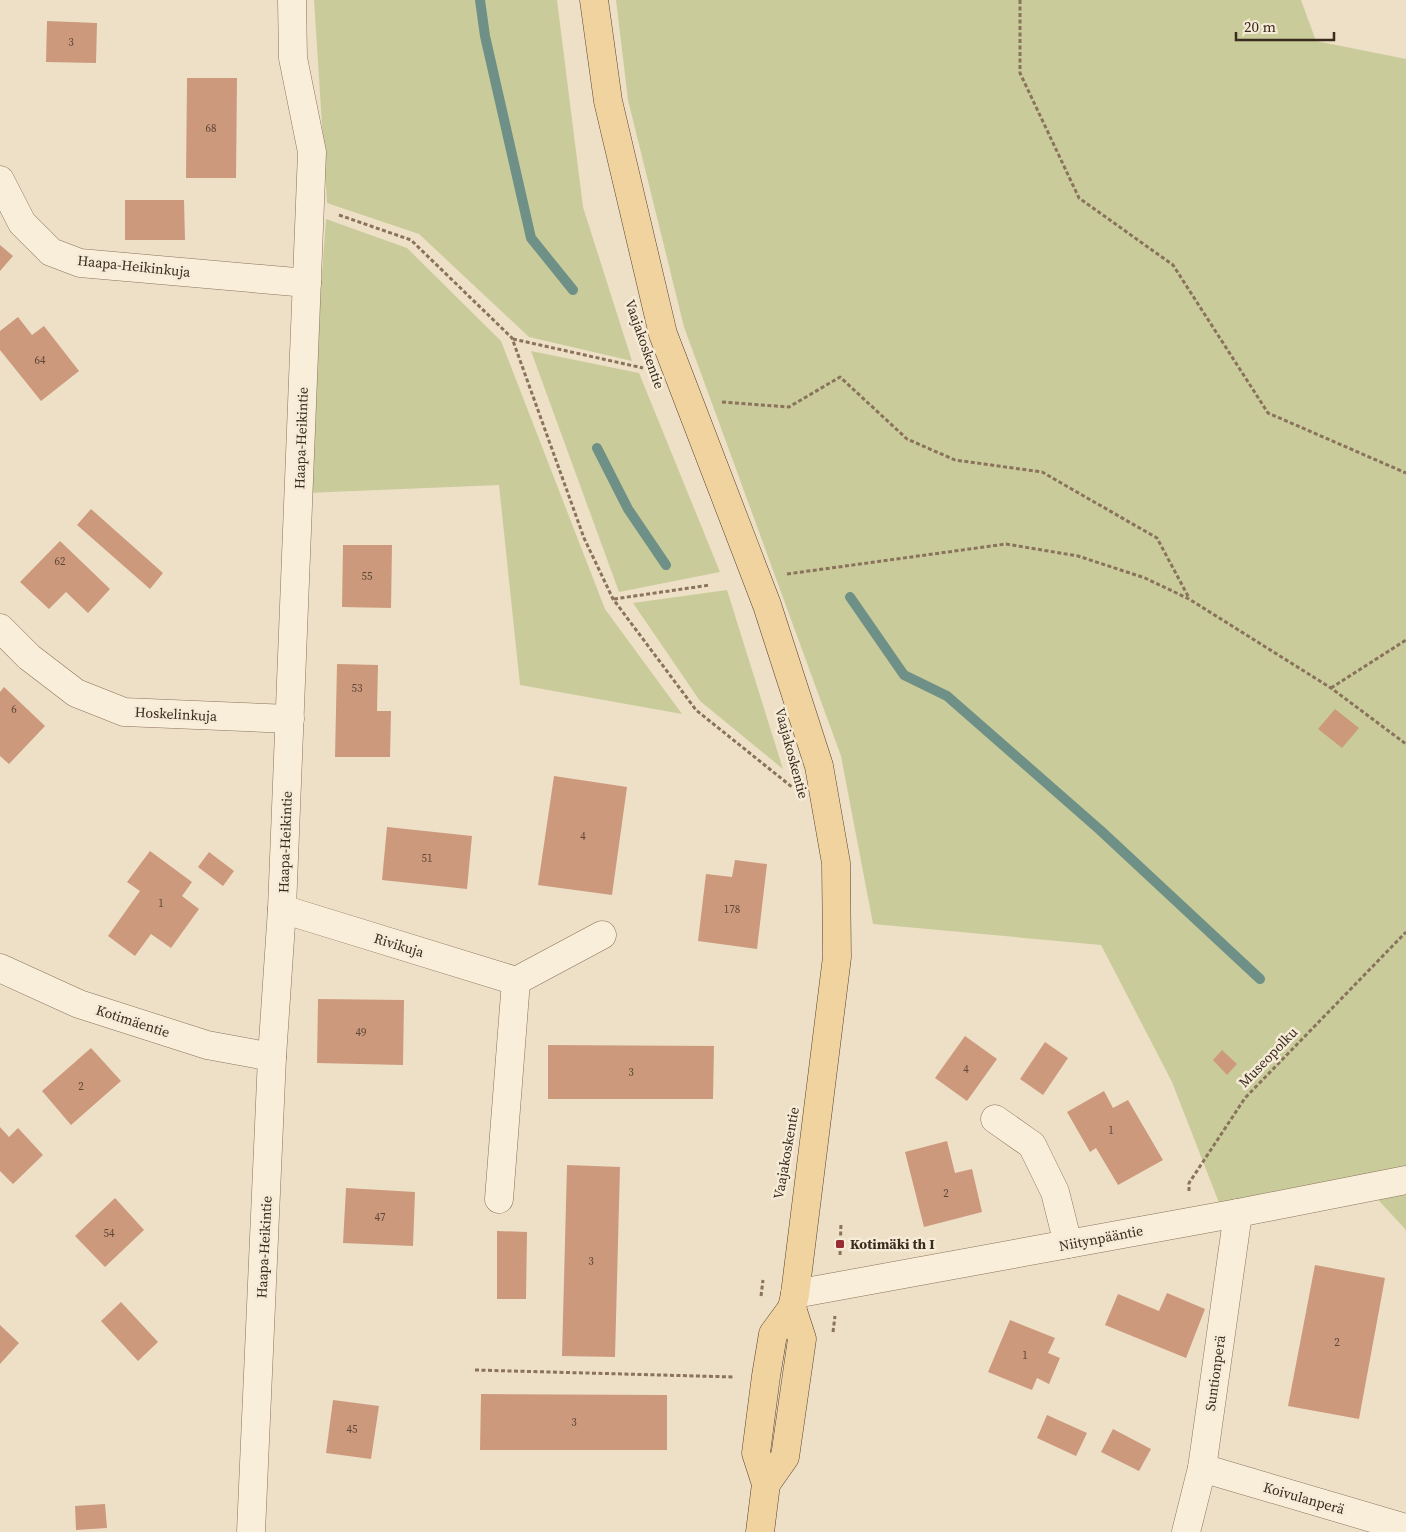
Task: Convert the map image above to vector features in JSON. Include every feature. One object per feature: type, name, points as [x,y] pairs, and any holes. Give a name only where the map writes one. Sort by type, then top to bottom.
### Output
[{"type":"main road","name":"Vaajakoskentie","points":[[594,0],[608,101],[664,334],[773,623],[819,766],[836,863],[837,958],[794,1301],[802,1339],[784,1457],[766,1484],[760,1532]]},
{"type":"street","name":"Haapa-Heikintie","points":[[251,1532],[272,1057],[282,909],[312,152],[293,58],[292,0]]},
{"type":"street","name":"Haapa-Heikinkuja","points":[[0,180],[22,223],[51,252],[80,263],[307,283]]},
{"type":"street","name":"Hoskelinkuja","points":[[0,628],[28,657],[76,693],[124,712],[290,720]]},
{"type":"street","name":"Rivikuja","points":[[282,909],[516,981]]},
{"type":"street","points":[[499,1199],[516,981],[602,935]]},
{"type":"street","name":"Kotimäentie","points":[[0,968],[79,1004],[207,1045],[272,1057]]},
{"type":"street","points":[[995,1119],[1032,1145],[1055,1192],[1068,1244]]},
{"type":"street","name":"Niitynpääntie","points":[[794,1301],[1068,1244],[1406,1180]]},
{"type":"street","name":"Suntionperä","points":[[1186,1532],[1202,1468],[1238,1213]]},
{"type":"street","name":"Koivulanperä","points":[[1202,1468],[1406,1528]]},
{"type":"path","points":[[1020,0],[1020,74],[1079,198],[1173,265],[1268,412],[1406,472]]},
{"type":"path","points":[[310,205],[411,240],[512,338],[584,538],[614,600],[696,710],[799,793]]},
{"type":"path","points":[[512,338],[651,370]]},
{"type":"path","points":[[716,402],[789,408],[840,377],[907,440],[956,460],[1042,472],[1157,538],[1189,599]]},
{"type":"path","points":[[781,575],[1006,544],[1078,556],[1145,578],[1189,599],[1331,688],[1406,744]]},
{"type":"path","points":[[614,600],[710,585]]},
{"type":"path","points":[[1331,688],[1406,640]]},
{"type":"path","name":"Museopolku","points":[[1192,1221],[1189,1183],[1244,1098],[1406,932]]},
{"type":"path","points":[[760,1299],[765,1270]]},
{"type":"path","points":[[475,1370],[737,1377]]},
{"type":"green space","points":[[314,0],[557,0],[583,207],[632,361],[529,337],[419,234],[327,203]]},
{"type":"green space","points":[[616,0],[1301,0],[1316,41],[1406,59],[1406,1178],[1223,1213],[1172,1082],[1101,945],[873,924],[841,756],[684,327],[628,100]]},
{"type":"green space","points":[[326,219],[407,248],[501,341],[605,609],[682,714],[520,685],[499,485],[306,493]]},
{"type":"green space","points":[[531,351],[639,373],[720,572],[619,592]]},
{"type":"green space","points":[[727,590],[783,769],[700,701],[633,603]]},
{"type":"green space","points":[[1369,1190],[1406,1190],[1406,1230]]},
{"type":"building","points":[[47,21],[97,23],[96,63],[46,62]]},
{"type":"building","points":[[187,78],[237,78],[236,178],[186,178]]},
{"type":"building","points":[[125,200],[184,200],[185,240],[125,240]]},
{"type":"building","points":[[0,245],[13,256],[0,271]]},
{"type":"building","points":[[18,317],[32,335],[44,326],[79,371],[41,401],[0,350],[0,331]]},
{"type":"building","points":[[91,509],[163,573],[150,589],[77,525]]},
{"type":"building","points":[[60,541],[110,589],[88,613],[66,592],[49,609],[20,582]]},
{"type":"building","points":[[343,545],[392,545],[391,608],[342,607]]},
{"type":"building","points":[[337,664],[378,665],[377,711],[391,711],[390,757],[335,757]]},
{"type":"building","points":[[4,687],[45,726],[9,764],[0,756],[0,692]]},
{"type":"building","points":[[1335,709],[1359,728],[1342,748],[1318,729]]},
{"type":"building","points":[[554,776],[627,787],[612,895],[538,885]]},
{"type":"building","points":[[387,827],[472,836],[467,889],[382,880]]},
{"type":"building","points":[[150,851],[192,882],[182,896],[199,909],[171,948],[151,934],[135,956],[108,936],[140,891],[127,882]]},
{"type":"building","points":[[209,852],[234,871],[223,886],[198,867]]},
{"type":"building","points":[[735,860],[767,864],[757,949],[698,941],[706,874],[732,877]]},
{"type":"building","points":[[318,999],[404,1000],[403,1065],[317,1063]]},
{"type":"building","points":[[965,1036],[997,1059],[967,1101],[935,1078]]},
{"type":"building","points":[[1045,1042],[1068,1058],[1043,1095],[1020,1079]]},
{"type":"building","points":[[548,1045],[714,1046],[713,1099],[548,1099]]},
{"type":"building","points":[[91,1048],[121,1081],[71,1125],[42,1091]]},
{"type":"building","points":[[1222,1050],[1237,1064],[1227,1075],[1213,1060]]},
{"type":"building","points":[[1104,1091],[1113,1108],[1128,1100],[1163,1160],[1118,1185],[1096,1148],[1090,1152],[1067,1112]]},
{"type":"building","points":[[0,1127],[9,1137],[18,1128],[43,1155],[13,1184],[0,1171]]},
{"type":"building","points":[[947,1141],[955,1173],[972,1169],[982,1212],[924,1227],[905,1152]]},
{"type":"building","points":[[567,1165],[620,1167],[615,1357],[562,1356]]},
{"type":"building","points":[[346,1188],[415,1192],[413,1246],[343,1243]]},
{"type":"building","points":[[115,1198],[144,1230],[105,1267],[75,1236]]},
{"type":"building","points":[[497,1231],[527,1232],[526,1299],[497,1299]]},
{"type":"building","points":[[1315,1265],[1385,1278],[1359,1419],[1288,1406]]},
{"type":"building","points":[[1167,1293],[1205,1309],[1186,1358],[1105,1325],[1118,1294],[1159,1311]]},
{"type":"building","points":[[121,1302],[158,1342],[138,1361],[101,1321]]},
{"type":"building","points":[[1010,1320],[1055,1338],[1048,1353],[1060,1358],[1049,1384],[1037,1378],[1032,1390],[988,1372]]},
{"type":"building","points":[[0,1325],[19,1343],[0,1364]]},
{"type":"building","points":[[481,1394],[667,1395],[667,1450],[480,1450]]},
{"type":"building","points":[[333,1400],[379,1406],[371,1459],[326,1453]]},
{"type":"building","points":[[1047,1415],[1087,1433],[1076,1456],[1037,1438]]},
{"type":"building","points":[[1113,1429],[1151,1449],[1139,1471],[1101,1452]]},
{"type":"building","points":[[105,1504],[107,1528],[76,1530],[75,1506]]},
{"type":"waterway","points":[[480,0],[485,36],[531,238],[573,290]]},
{"type":"waterway","points":[[597,448],[628,509],[666,565]]},
{"type":"waterway","points":[[850,597],[904,675],[947,696],[1100,830],[1260,979]]},
{"type":"place","name":"Kotimäki th I","points":[[840,1244]]}]
